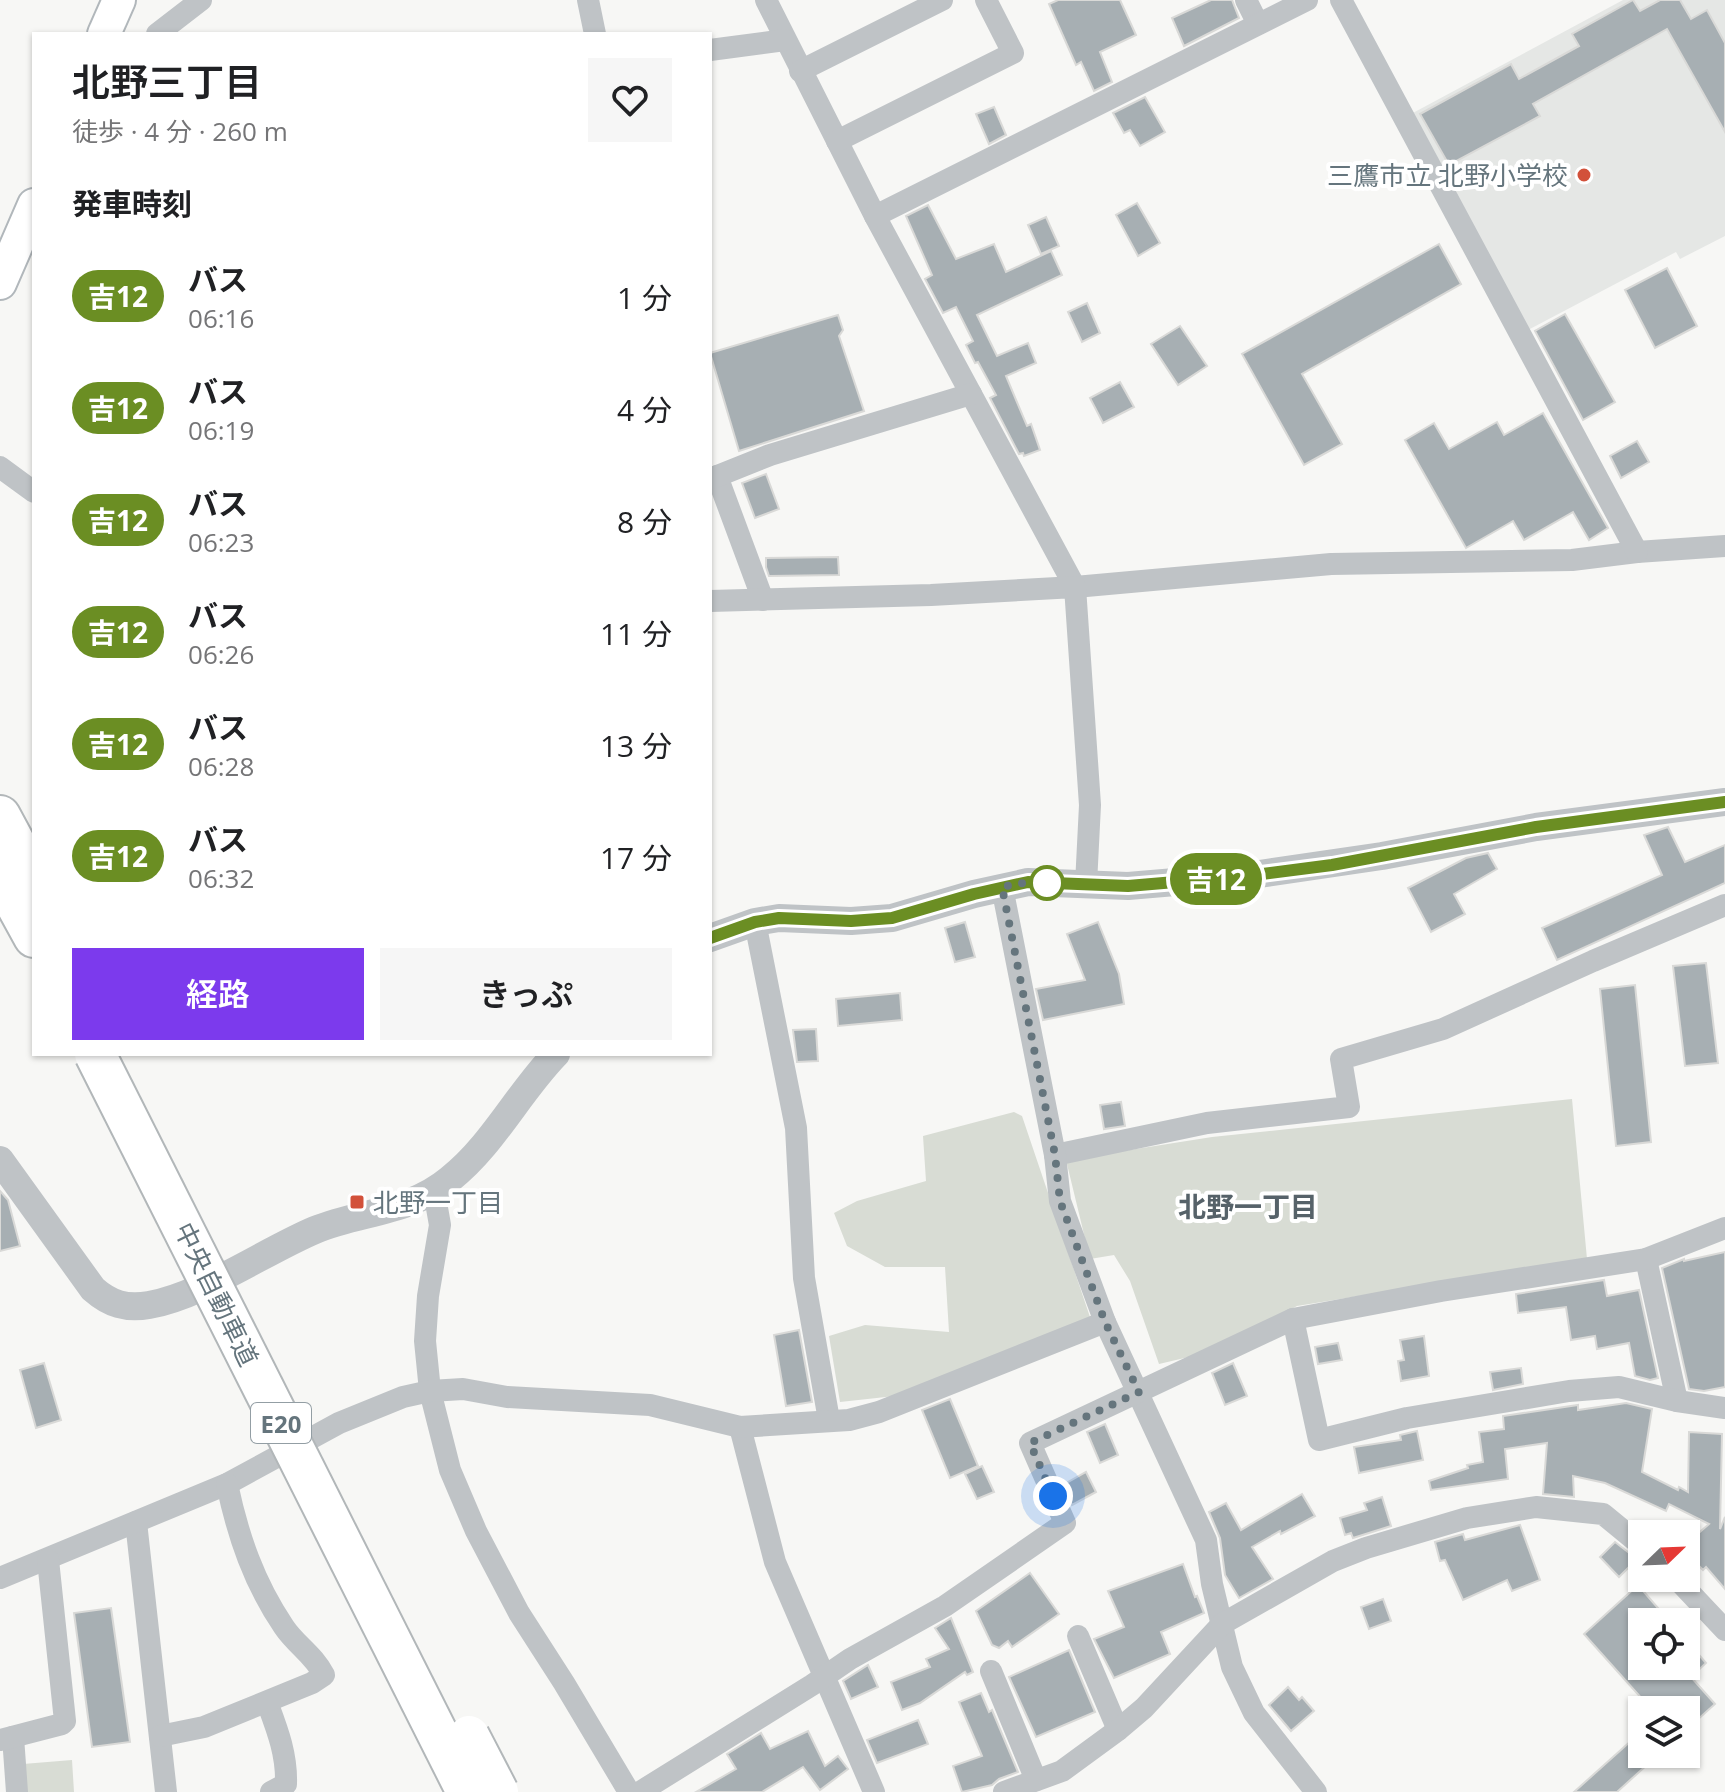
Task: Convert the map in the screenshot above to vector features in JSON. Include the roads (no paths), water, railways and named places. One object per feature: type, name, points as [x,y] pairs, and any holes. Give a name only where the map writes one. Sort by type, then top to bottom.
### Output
[{"type":"highway","points":[[0,816],[32,875]]},
{"type":"highway","points":[[0,875],[32,933]]},
{"type":"highway","name":"中央自動車道","points":[[96,1056],[467,1792]]},
{"type":"highway","name":"中央自動車道","points":[[127,1056],[498,1792]]},
{"type":"main road","points":[[105,32],[119,0]]},
{"type":"main road","points":[[0,283],[32,210]]},
{"type":"street","points":[[160,32],[201,0]]},
{"type":"street","points":[[588,0],[595,32]]},
{"type":"street","points":[[800,71],[942,0]]},
{"type":"street","points":[[837,141],[1013,53],[986,0]]},
{"type":"street","points":[[1246,0],[1258,24]]},
{"type":"street","points":[[875,216],[1307,0]]},
{"type":"street","points":[[1341,0],[1637,552]]},
{"type":"street","points":[[771,2],[800,71],[875,216],[1075,587],[1090,805],[1086,884]]},
{"type":"street","points":[[712,50],[785,40]]},
{"type":"street","points":[[763,600],[714,478],[770,455],[971,394]]},
{"type":"street","points":[[0,467],[32,491]]},
{"type":"street","points":[[712,601],[1075,587],[1331,564],[1572,560],[1725,546]]},
{"type":"street","points":[[712,937],[755,922],[779,918],[851,921],[892,918],[1028,882],[1128,886],[1307,869],[1536,827],[1725,802]]},
{"type":"street","points":[[1002,887],[1055,1155],[1060,1201],[1105,1322],[1206,1540],[1212,1584],[1232,1667],[1254,1713],[1316,1792]]},
{"type":"street","points":[[1055,1155],[1207,1123],[1349,1107],[1341,1059],[1443,1029],[1725,905]]},
{"type":"street","points":[[755,922],[796,1128],[804,1278],[829,1420]]},
{"type":"street","points":[[0,1160],[93,1289],[106,1300],[126,1306],[167,1300],[319,1229],[404,1206],[434,1191],[480,1150],[514,1103],[554,1056]]},
{"type":"street","points":[[434,1191],[440,1225],[425,1321],[430,1391],[450,1470],[476,1531],[519,1613],[629,1792]]},
{"type":"street","points":[[640,1792],[824,1675],[945,1606],[1065,1523],[1030,1443],[1293,1319],[1441,1291],[1646,1259],[1725,1228]]},
{"type":"street","points":[[1646,1259],[1677,1401]]},
{"type":"street","points":[[1293,1319],[1319,1440],[1407,1418],[1569,1391],[1619,1387],[1677,1401],[1725,1408]]},
{"type":"street","points":[[0,1578],[227,1484],[339,1423],[403,1397],[463,1389],[507,1397],[650,1405],[740,1427],[849,1420],[879,1412],[1105,1322]]},
{"type":"street","points":[[740,1427],[775,1562],[874,1792]]},
{"type":"street","points":[[160,1736],[204,1727],[321,1679],[324,1675],[313,1656],[285,1630],[247,1560],[236,1529],[227,1484]]},
{"type":"street","points":[[1004,1792],[1062,1771],[1144,1708],[1222,1624],[1333,1561],[1439,1526],[1504,1510],[1536,1507],[1603,1514],[1628,1535]]},
{"type":"street","points":[[136,1522],[166,1792]]},
{"type":"street","points":[[17,1792],[7,1739],[65,1721],[48,1560]]},
{"type":"street","points":[[1689,1592],[1725,1630]]},
{"type":"street","points":[[1078,1636],[1118,1730]]},
{"type":"street","points":[[991,1671],[1036,1780]]},
{"type":"street","points":[[267,1702],[282,1743],[286,1775],[286,1784],[271,1792]]},
{"type":"place","name":"三鷹市立 北野小学校","points":[[1584,175]]},
{"type":"place","name":"北野一丁目","points":[[357,1202]]},
{"type":"district","name":"北野一丁目","points":[[1248,1206]]}]
